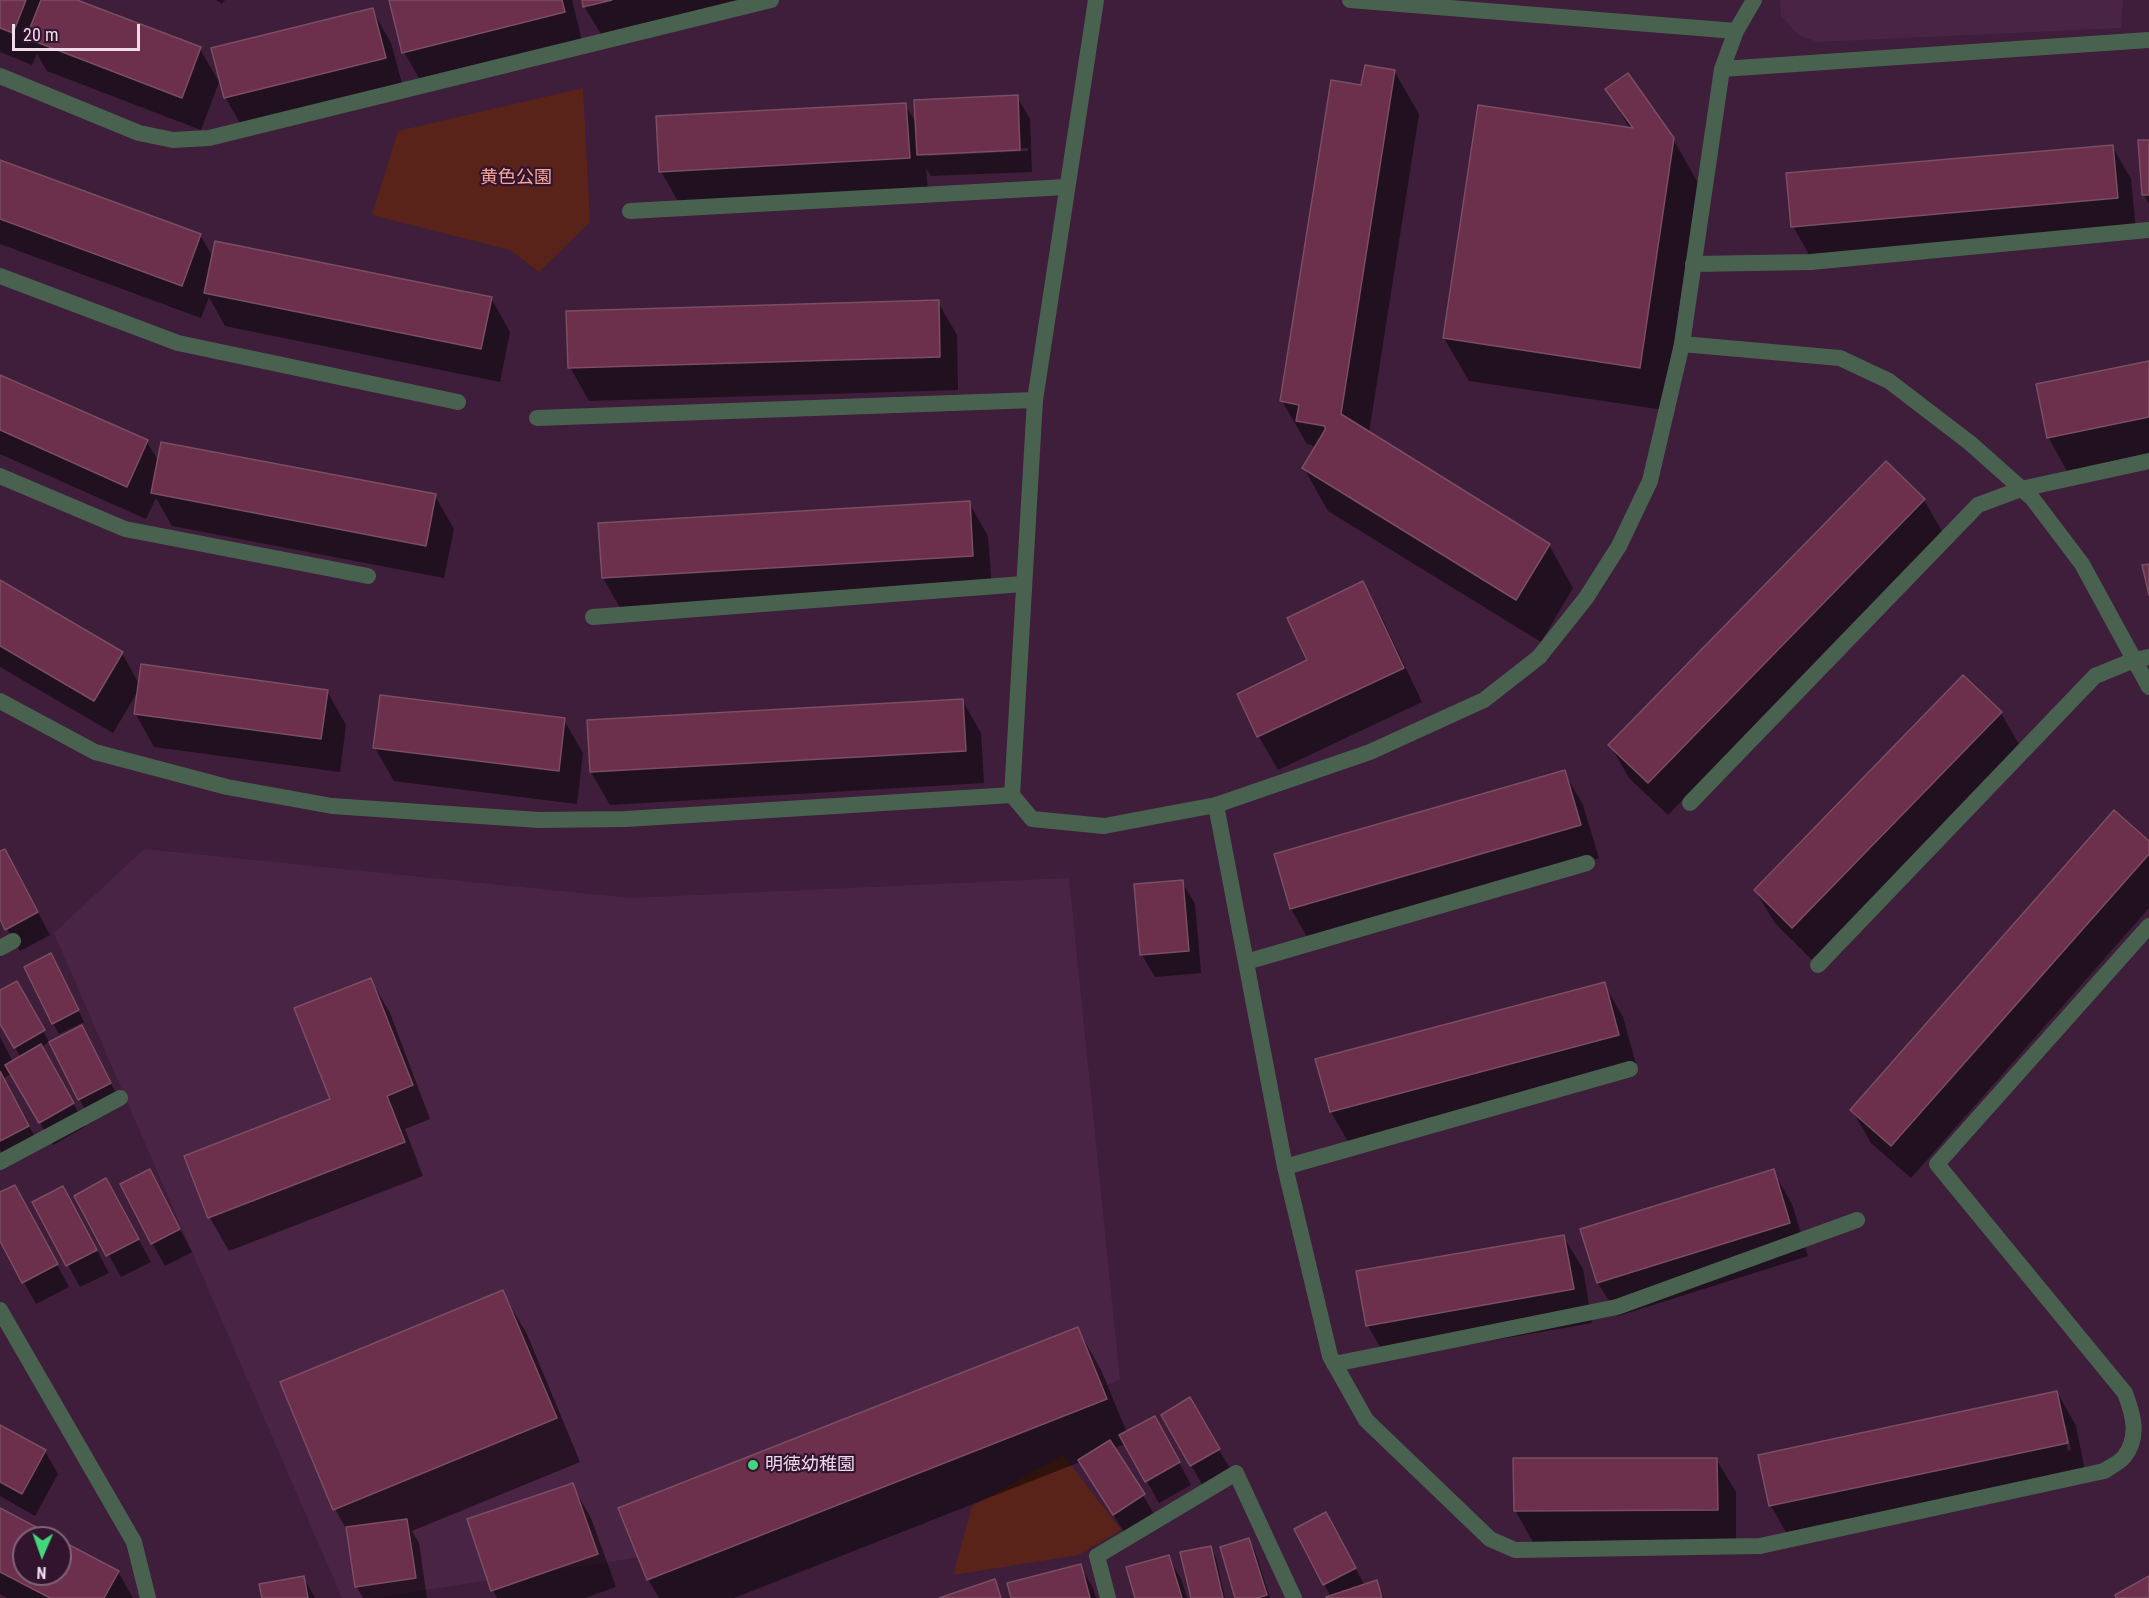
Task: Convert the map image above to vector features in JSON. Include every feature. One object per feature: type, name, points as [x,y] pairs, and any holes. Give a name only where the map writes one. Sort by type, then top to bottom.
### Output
[{"type":"street","points":[[0,76],[139,133],[174,140],[209,138],[771,0]]},
{"type":"street","points":[[1095,0],[1035,400],[1012,795],[1032,819],[1104,826],[1216,805],[1370,752],[1484,700],[1539,657],[1586,598],[1619,546],[1650,481],[1682,344],[1722,69],[1736,31],[1754,0]]},
{"type":"street","points":[[1350,0],[1736,31]]},
{"type":"street","points":[[1722,69],[2149,40]]},
{"type":"street","points":[[630,210],[1066,187]]},
{"type":"street","points":[[1693,264],[1811,262],[2149,231]]},
{"type":"street","points":[[0,276],[178,343],[458,402]]},
{"type":"street","points":[[1682,344],[1840,358],[1890,381],[1970,443],[2032,498],[2082,564],[2142,658],[2149,687]]},
{"type":"street","points":[[537,418],[1035,400]]},
{"type":"street","points":[[1690,803],[1978,505],[2021,489],[2149,461]]},
{"type":"street","points":[[0,476],[125,529],[368,576]]},
{"type":"street","points":[[593,617],[1023,584]]},
{"type":"street","points":[[1818,965],[2095,676],[2142,658]]},
{"type":"street","points":[[0,701],[95,752],[227,787],[332,806],[539,820],[626,819],[1012,795]]},
{"type":"street","points":[[1216,805],[1284,1167],[1330,1356],[1366,1420],[1490,1539],[1515,1551],[1760,1546],[2104,1471],[2123,1458],[2132,1441],[2134,1416],[2125,1393],[1937,1164],[2149,926]]},
{"type":"street","points":[[1246,962],[1587,863]]},
{"type":"street","points":[[1284,1167],[1630,1069]]},
{"type":"street","points":[[0,1162],[120,1098]]},
{"type":"street","points":[[1334,1364],[1617,1306],[1857,1220]]},
{"type":"street","points":[[0,1310],[134,1542],[148,1598]]},
{"type":"street","points":[[1108,1598],[1096,1556],[1236,1473],[1294,1598]]},
{"type":"shaded area","points":[[1780,0],[2123,0],[2121,28],[1817,42],[1799,35],[1781,16]]},
{"type":"shaded area","points":[[144,849],[631,898],[1069,878],[1120,1380],[640,1557],[373,1598],[342,1598],[54,933]]},
{"type":"green space","name":"黄色公園","points":[[583,88],[590,222],[539,272],[510,250],[372,215],[398,131]]},
{"type":"green space","points":[[1063,1455],[1121,1530],[1078,1555],[953,1575],[972,1506]]},
{"type":"building","points":[[0,0],[26,0],[13,33],[0,28]]},
{"type":"building","points":[[41,0],[77,0],[201,47],[182,98],[26,38]]},
{"type":"building","points":[[389,0],[562,0],[565,12],[402,53]]},
{"type":"building","points":[[582,0],[612,0],[583,7]]},
{"type":"building","points":[[373,8],[386,58],[224,98],[211,48]]},
{"type":"building","points":[[1365,65],[1395,70],[1341,414],[1550,544],[1516,600],[1302,468],[1325,430],[1325,426],[1296,421],[1299,405],[1280,401],[1331,80],[1361,85]]},
{"type":"building","points":[[1628,73],[1674,138],[1640,368],[1443,338],[1478,105],[1633,128],[1605,89]]},
{"type":"building","points":[[1018,95],[1020,150],[917,155],[914,100]]},
{"type":"building","points":[[906,103],[910,158],[659,172],[656,116]]},
{"type":"building","points":[[2138,140],[2149,140],[2149,195],[2142,195]]},
{"type":"building","points":[[2113,145],[2118,198],[1791,227],[1786,173]]},
{"type":"building","points":[[0,160],[201,234],[182,286],[0,219]]},
{"type":"building","points":[[215,241],[492,297],[481,349],[204,293]]},
{"type":"building","points":[[939,300],[940,357],[568,368],[566,311]]},
{"type":"building","points":[[2149,361],[2149,417],[2047,438],[2036,384]]},
{"type":"building","points":[[0,375],[148,440],[127,487],[0,430]]},
{"type":"building","points":[[161,442],[436,494],[426,546],[151,493]]},
{"type":"building","points":[[1886,461],[1925,499],[1648,783],[1608,745]]},
{"type":"building","points":[[970,501],[973,556],[602,578],[598,523]]},
{"type":"building","points":[[2149,564],[2149,595],[2142,565]]},
{"type":"building","points":[[0,580],[123,652],[94,701],[0,646]]},
{"type":"building","points":[[1363,581],[1404,668],[1257,737],[1237,694],[1307,660],[1287,618]]},
{"type":"building","points":[[141,664],[328,690],[321,739],[134,714]]},
{"type":"building","points":[[1963,675],[2002,712],[1792,928],[1754,890]]},
{"type":"building","points":[[380,695],[565,718],[559,771],[373,748]]},
{"type":"building","points":[[963,699],[966,751],[590,772],[587,720]]},
{"type":"building","points":[[1565,770],[1581,825],[1290,909],[1274,854]]},
{"type":"building","points":[[2114,810],[2149,841],[2149,854],[1891,1146],[1850,1110]]},
{"type":"building","points":[[5,849],[38,912],[5,930],[0,919],[0,851]]},
{"type":"building","points":[[1183,880],[1189,951],[1140,955],[1134,884]]},
{"type":"building","points":[[51,953],[79,1010],[52,1024],[24,967]]},
{"type":"building","points":[[371,978],[413,1085],[387,1096],[405,1142],[208,1218],[184,1156],[330,1099],[294,1008]]},
{"type":"building","points":[[17,981],[45,1030],[14,1048],[0,1024],[0,990]]},
{"type":"building","points":[[1605,982],[1619,1035],[1330,1112],[1315,1059]]},
{"type":"building","points":[[82,1025],[111,1083],[78,1100],[49,1042]]},
{"type":"building","points":[[41,1044],[74,1103],[39,1123],[5,1065]]},
{"type":"building","points":[[0,1071],[29,1126],[0,1141]]},
{"type":"building","points":[[150,1169],[180,1229],[151,1244],[120,1184]]},
{"type":"building","points":[[1774,1169],[1790,1223],[1597,1283],[1580,1229]]},
{"type":"building","points":[[106,1178],[139,1239],[106,1256],[74,1196]]},
{"type":"building","points":[[15,1185],[58,1264],[22,1283],[0,1241],[0,1192]]},
{"type":"building","points":[[63,1186],[97,1250],[66,1266],[32,1202]]},
{"type":"building","points":[[1564,1235],[1574,1289],[1366,1326],[1356,1271]]},
{"type":"building","points":[[503,1290],[557,1418],[333,1510],[280,1382]]},
{"type":"building","points":[[1078,1327],[1107,1399],[647,1580],[618,1508]]},
{"type":"building","points":[[2057,1391],[2068,1443],[1769,1506],[1758,1455]]},
{"type":"building","points":[[1190,1397],[1220,1449],[1190,1466],[1161,1415]]},
{"type":"building","points":[[1155,1416],[1180,1462],[1145,1482],[1119,1435]]},
{"type":"building","points":[[0,1425],[46,1450],[22,1494],[0,1482]]},
{"type":"building","points":[[1110,1440],[1145,1494],[1113,1515],[1078,1460]]},
{"type":"building","points":[[1513,1458],[1717,1458],[1718,1510],[1514,1511]]},
{"type":"building","points":[[573,1483],[598,1554],[491,1591],[467,1519]]},
{"type":"building","points":[[0,1508],[34,1526],[12,1526],[12,1578],[0,1572]]},
{"type":"building","points":[[1326,1512],[1356,1568],[1323,1585],[1294,1529]]},
{"type":"building","points":[[407,1519],[416,1578],[355,1587],[346,1527]]},
{"type":"building","points":[[1249,1538],[1267,1595],[1257,1598],[1235,1598],[1220,1547]]},
{"type":"building","points":[[72,1546],[119,1571],[104,1598],[50,1598],[27,1586],[72,1586]]},
{"type":"building","points":[[1211,1546],[1223,1598],[1191,1598],[1180,1552]]},
{"type":"building","points":[[1169,1555],[1182,1598],[1135,1598],[1126,1567]]},
{"type":"building","points":[[1081,1564],[1090,1598],[1011,1598],[1007,1583]]},
{"type":"building","points":[[304,1576],[308,1598],[262,1598],[259,1584]]},
{"type":"building","points":[[2149,1576],[2149,1598],[2116,1598],[2115,1595]]},
{"type":"building","points":[[995,1579],[1001,1598],[939,1598]]},
{"type":"building","points":[[1377,1580],[1382,1598],[1326,1597]]},
{"type":"place","name":"明徳幼稚園","points":[[753,1465]]}]
